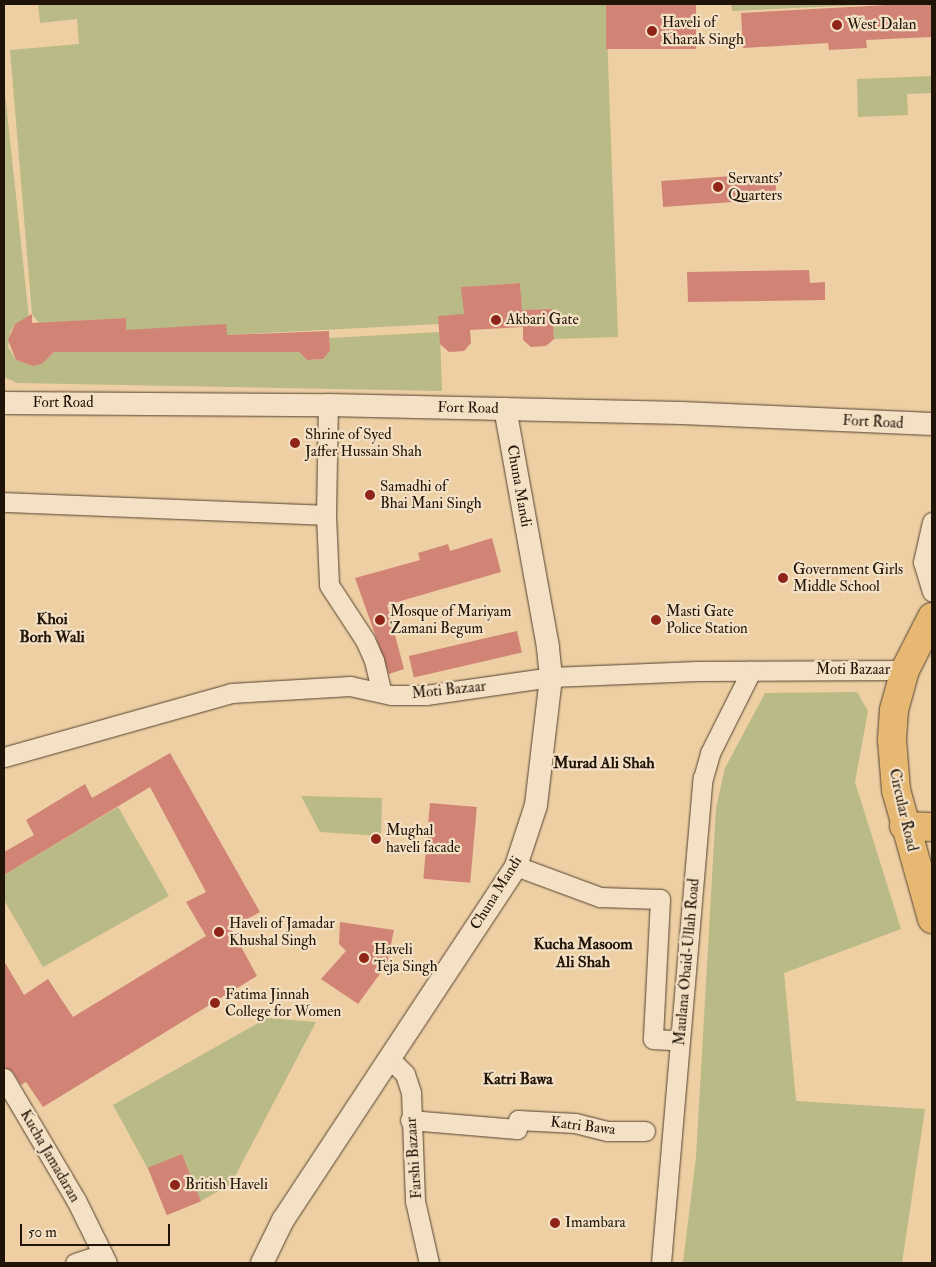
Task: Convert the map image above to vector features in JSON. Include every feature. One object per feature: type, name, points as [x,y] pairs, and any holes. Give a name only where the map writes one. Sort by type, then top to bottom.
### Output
[{"type":"main road","name":"Circular Road","points":[[932,617],[905,670],[894,710],[892,740],[896,790],[904,826],[932,919]]},
{"type":"main road","points":[[904,826],[932,828]]},
{"type":"street","name":"Fort Road","points":[[4,403],[328,405],[682,413],[932,424]]},
{"type":"street","points":[[328,405],[326,515],[329,585],[365,640],[374,660],[381,691]]},
{"type":"street","name":"Chuna Mandi","points":[[262,1263],[283,1220],[516,866],[536,805],[551,677],[548,647],[505,409]]},
{"type":"street","points":[[4,502],[326,515]]},
{"type":"street","points":[[932,522],[923,562],[932,592]]},
{"type":"street","name":"Moti Bazaar","points":[[4,757],[97,733],[218,695],[350,686],[381,691],[391,695],[426,695],[551,677],[751,671],[905,670]]},
{"type":"street","name":"Maulana Obaid-Ullah Road","points":[[661,1263],[703,778],[710,753],[751,671]]},
{"type":"street","points":[[516,866],[600,897],[660,899],[653,1039],[675,1040]]},
{"type":"street","name":"Farshi Bazaar","points":[[390,1059],[405,1074],[411,1092],[410,1120],[415,1201],[429,1263]]},
{"type":"street","name":"Kucha Jamadaran","points":[[4,1078],[76,1200],[105,1259]]},
{"type":"street","name":"Katri Bawa","points":[[410,1120],[517,1129],[518,1120],[575,1123],[608,1132],[645,1131]]},
{"type":"street","points":[[75,1263],[105,1259]]},
{"type":"green space","points":[[38,4],[606,4],[618,337],[554,339],[552,309],[522,310],[520,283],[462,287],[464,315],[438,316],[439,324],[227,335],[126,330],[125,318],[39,323],[32,314],[10,50],[79,44],[77,19],[40,23]]},
{"type":"green space","points":[[731,4],[883,4],[732,11]]},
{"type":"green space","points":[[932,76],[932,93],[907,94],[908,115],[858,117],[857,79]]},
{"type":"green space","points":[[4,84],[29,318],[15,324],[10,332],[8,347],[16,360],[33,366],[42,364],[54,352],[299,352],[307,360],[323,359],[330,351],[329,338],[440,332],[442,391],[17,383],[4,377]]},
{"type":"green space","points":[[857,692],[868,711],[855,782],[901,929],[784,973],[796,1101],[925,1109],[902,1263],[683,1263],[696,1157],[716,808],[725,768],[765,693]]},
{"type":"green space","points":[[301,796],[382,798],[381,836],[320,832]]},
{"type":"green space","points":[[118,807],[169,896],[43,967],[4,900],[4,875]]},
{"type":"green space","points":[[267,1018],[316,1022],[231,1184],[201,1201],[182,1154],[148,1169],[113,1105]]},
{"type":"building","name":"Haveli of Kharak Singh","points":[[606,4],[696,4],[696,49],[606,49]]},
{"type":"building","name":"West Dalan","points":[[932,4],[932,37],[866,40],[867,48],[829,50],[828,43],[743,48],[741,13]]},
{"type":"building","name":"Servants' Quarters","points":[[775,173],[777,199],[663,207],[661,181]]},
{"type":"building","points":[[809,270],[810,283],[825,282],[825,300],[688,302],[687,272]]},
{"type":"building","name":"Akbari Gate","points":[[520,283],[522,310],[552,309],[554,339],[546,346],[531,347],[523,340],[523,327],[470,330],[471,343],[464,351],[449,352],[440,344],[438,316],[464,314],[461,287]]},
{"type":"building","points":[[32,314],[32,323],[126,318],[126,330],[226,324],[227,335],[329,331],[330,351],[323,359],[307,360],[299,352],[54,352],[42,364],[33,366],[16,360],[8,340],[15,324]]},
{"type":"building","name":"Mosque of Mariyam Zamani Begum","points":[[492,538],[501,572],[387,605],[404,669],[389,674],[355,578],[420,560],[418,553],[448,544],[450,551]]},
{"type":"building","points":[[517,631],[522,652],[414,677],[409,656]]},
{"type":"building","name":"Haveli of Jamadar Khushal Singh","points":[[170,753],[260,912],[231,928],[257,976],[43,1107],[26,1082],[21,1085],[13,1072],[4,1067],[4,961],[24,995],[48,979],[73,1017],[206,936],[186,902],[206,892],[150,787],[4,875],[4,852],[34,835],[26,820],[85,784],[92,798]]},
{"type":"building","points":[[430,803],[477,807],[470,883],[423,879]]},
{"type":"building","name":"Haveli Teja Singh","points":[[340,922],[394,930],[387,964],[358,1004],[321,979],[346,951],[339,944]]},
{"type":"building","name":"British Haveli","points":[[182,1154],[201,1201],[167,1215],[148,1168]]},
{"type":"place","name":"West Dalan","points":[[837,25]]},
{"type":"place","name":"Haveli of Kharak Singh","points":[[652,31]]},
{"type":"place","name":"Servants' Quarters","points":[[718,187]]},
{"type":"place","name":"Akbari Gate","points":[[496,320]]},
{"type":"place","name":"Shrine of Syed Jaffer Hussain Shah","points":[[295,443]]},
{"type":"place","name":"Samadhi of Bhai Mani Singh","points":[[370,495]]},
{"type":"place","name":"Government Girls Middle School","points":[[783,578]]},
{"type":"place","name":"Mosque of Mariyam Zamani Begum","points":[[380,620]]},
{"type":"place","name":"Masti Gate Police Station","points":[[656,620]]},
{"type":"place","name":"Mughal haveli facade","points":[[376,839]]},
{"type":"place","name":"Haveli of Jamadar Khushal Singh","points":[[219,932]]},
{"type":"place","name":"Haveli Teja Singh","points":[[364,958]]},
{"type":"place","name":"Fatima Jinnah College for Women","points":[[215,1003]]},
{"type":"place","name":"British Haveli","points":[[175,1185]]},
{"type":"place","name":"Imambara","points":[[555,1223]]},
{"type":"district","name":"Khoi Borh Wali","points":[[52,628]]},
{"type":"district","name":"Murad Ali Shah","points":[[604,763]]},
{"type":"district","name":"Kucha Masoom Ali Shah","points":[[583,953]]},
{"type":"district","name":"Katri Bawa","points":[[518,1079]]}]
